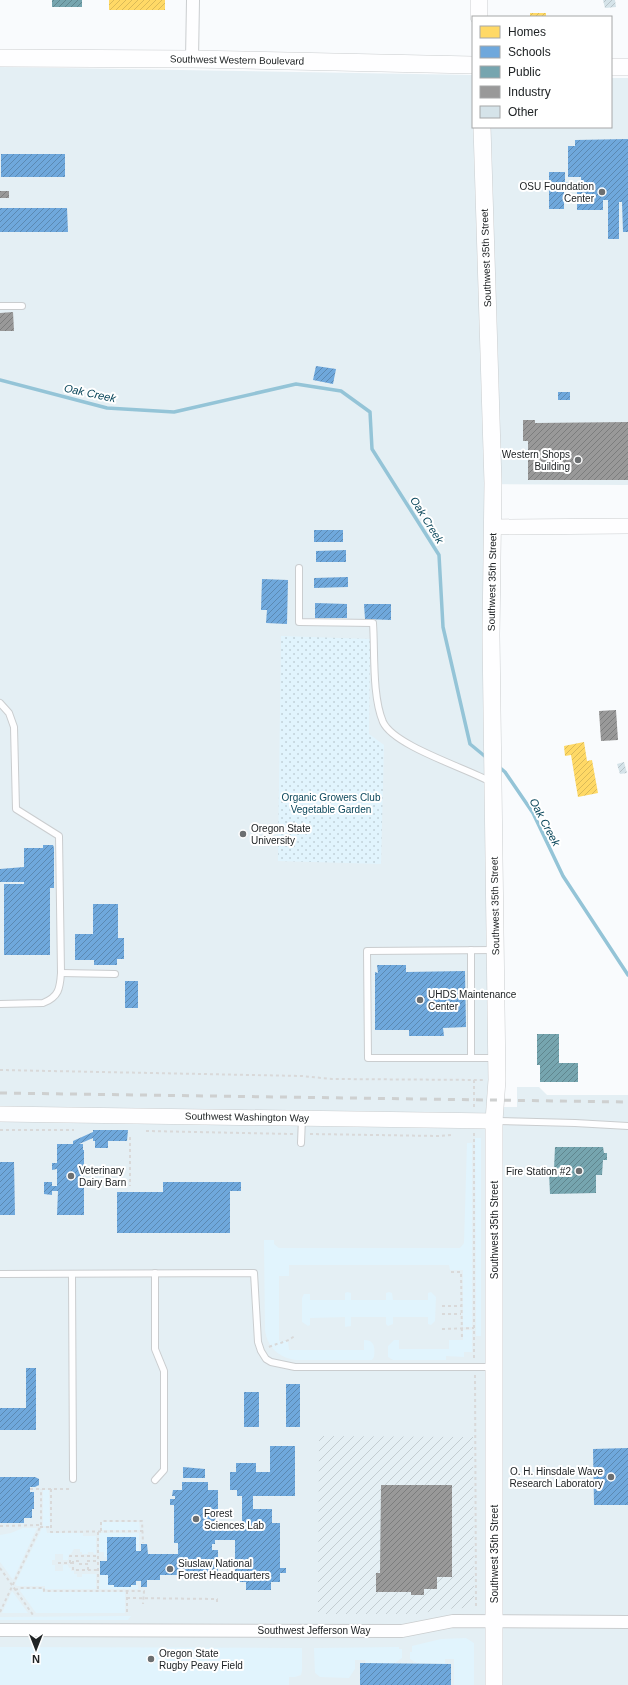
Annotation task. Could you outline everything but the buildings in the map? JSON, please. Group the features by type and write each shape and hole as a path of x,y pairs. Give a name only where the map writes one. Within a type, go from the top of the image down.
{"main road":[{"path":"479,0 480,16"},
{"name":"Southwest Western Boulevard","path":"0,58 192,59 472,65"},
{"path":"612,67 628,68"},
{"name":"Southwest 35th Street","path":"482,128 485,251 491,374 493,527 491,635 497,1058 494,1127 494,1685"}],"street":[{"path":"192,59 193,0"},
{"path":"493,527 628,526"},
{"name":"Southwest Washington Way","path":"0,1114 302,1118 494,1127"},
{"name":"Southwest Jefferson Way","path":"0,1630 402,1631 453,1621 628,1622"}],"lane":[{"path":"0,306 22,306"},
{"path":"298,568 299,622 373,622 374,664 378,704 383,722 387,729 402,741 418,750 475,773 494,778"},
{"path":"0,703 9,713 14,727 16,809 59,836 61,973 60,986 54,998 49,1001 43,1003 0,1004"},
{"path":"471,950 471,1058"},
{"path":"496,950 367,951 368,1058 497,1058"},
{"path":"61,973 115,974"},
{"path":"301,1143 302,1118"},
{"path":"494,1127 575,1123 628,1126"},
{"path":"155,1273 155,1349 164,1372 164,1470 155,1480"},
{"path":"0,1274 254,1273 258,1342 261,1352 266,1359 271,1362 295,1367 495,1367"},
{"path":"72,1274 73,1479"}],"path":[{"path":"0,1070 302,1076 332,1079 497,1080"},
{"path":"474,1134 494,1127"},
{"path":"0,1130 66,1131 79,1129"},
{"path":"141,1130 154,1132 439,1136 458,1134"},
{"path":"130,1137 130,1186"},
{"path":"451,1272 461,1272 462,1340"},
{"path":"442,1306 461,1306"},
{"path":"442,1314 461,1314"},
{"path":"442,1329 474,1328"},
{"path":"261,1352 277,1344 287,1342 296,1335"},
{"path":"30,1489 72,1489"},
{"path":"0,1612 40,1526 41,1489"},
{"path":"51,1489 51,1532 142,1531"},
{"path":"98,1591 99,1531 101,1522 142,1521 142,1543"},
{"path":"0,1526 51,1527"},
{"path":"98,1556 70,1556 73,1570 98,1570"},
{"path":"78,1556 78,1570"},
{"path":"87,1556 88,1570"},
{"path":"58,1563 72,1563 73,1561 78,1563 87,1563 98,1561"},
{"path":"0,1568 33,1615"},
{"path":"143,1604 144,1587"},
{"path":"15,1590 20,1588 44,1588 44,1591 144,1591"},
{"path":"127,1591 127,1615"},
{"path":"127,1598 217,1599 217,1604"}],"shaded area":[{"name":"Oregon State University","path":"0,67 472,75 472,128 612,128 612,78 628,78 628,485 484,484 490,1107 517,1107 517,1087 539,1087 547,1095 628,1095 628,1685 0,1685"},
{"path":"319,1436 473,1437 474,1599 465,1608 445,1609 417,1614 318,1614"}],"green space":[{"name":"Organic Growers Club Vegetable Garden","path":"281,636 370,639 369,734 384,745 381,864 278,861"},
{"path":"475,1138 481,1138 481,1336 476,1336"},
{"path":"467,1143 472,1143 472,1327 463,1327 463,1270 450,1270 449,1265 289,1265 289,1276 279,1276 279,1341 288,1341 289,1350 364,1350 364,1340 368,1340 374,1345 374,1357 372,1360 296,1360 284,1357 275,1351 268,1342 265,1330 264,1240 274,1240 274,1244 279,1248 460,1248 464,1243"},
{"path":"389,1292 392,1293 393,1300 428,1300 428,1293 431,1292 436,1297 435,1321 431,1325 428,1324 428,1317 393,1317 393,1324 388,1326 386,1324 386,1317 351,1317 351,1326 345,1327 345,1317 310,1318 310,1325 308,1326 302,1322 302,1298 304,1294 310,1294 310,1300 345,1300 345,1293 351,1293 351,1300 386,1300 386,1293"},
{"path":"463,1330 472,1330 472,1352 464,1352 464,1357 446,1356 446,1360 393,1360 388,1357 388,1346 394,1340 399,1340 399,1349 449,1349 449,1340 463,1340"},
{"path":"43,1490 49,1490 50,1526 43,1526"},
{"path":"102,1522 139,1522 140,1530 102,1530"},
{"path":"23,1528 37,1528 13,1580 0,1562 0,1535 11,1533"},
{"path":"42,1528 46,1528 47,1533 83,1533 83,1536 96,1536 96,1554 93,1552 88,1552 88,1554 82,1554 80,1549 74,1549 71,1554 69,1554 68,1560 63,1560 63,1554 55,1554 55,1560 52,1560 52,1565 55,1565 55,1571 63,1571 63,1565 68,1565 69,1568 71,1568 71,1571 74,1571 74,1574 77,1574 77,1577 82,1577 82,1574 96,1574 96,1589 45,1589 45,1586 17,1586 15,1584"},
{"path":"99,1533 139,1533 139,1551 104,1557 104,1552 99,1552"},
{"path":"100,1575 108,1575 108,1585 114,1585 114,1587 138,1585 138,1589 99,1589"},
{"path":"21,1589 42,1589 43,1592 125,1592 125,1613 36,1613 20,1591"},
{"path":"12,1591 28,1613 2,1613"},
{"path":"131,1616 128,1620 0,1620 0,1617"},
{"path":"466,1638 474,1643 474,1685 454,1685 454,1659 445,1659 445,1664 417,1663 410,1659 412,1646 441,1639"},
{"name":"Oregon State Rugby Peavy Field","path":"0,1647 302,1648 302,1671 301,1675 289,1677 289,1685 0,1685"},
{"path":"399,1647 399,1649 402,1649 402,1658 395,1663 366,1663 365,1660 355,1660 355,1669 349,1678 320,1677 315,1673 314,1648"}],"waterway":[{"name":"Oak Creek","path":"0,380 107,408 174,412 296,384 341,391 370,412 372,449 439,555 443,627 470,744 487,758"},
{"name":"Oak Creek","path":"498,766 505,772 533,813 563,876 628,975"}],"railway":[{"path":"0,1093 628,1102"}],"place":[{"name":"OSU Foundation Center","path":"602,192"},
{"name":"Western Shops Building","path":"578,460"},
{"name":"Oregon State University","path":"243,834"},
{"name":"UHDS Maintenance Center","path":"420,1000"},
{"name":"Fire Station #2","path":"579,1171"},
{"name":"Veterinary Dairy Barn","path":"71,1176"},
{"name":"O. H. Hinsdale Wave Research Laboratory","path":"611,1477"},
{"name":"Forest Sciences Lab","path":"196,1519"},
{"name":"Siuslaw National Forest Headquarters","path":"170,1569"},
{"name":"Oregon State Rugby Peavy Field","path":"151,1659"}]}
